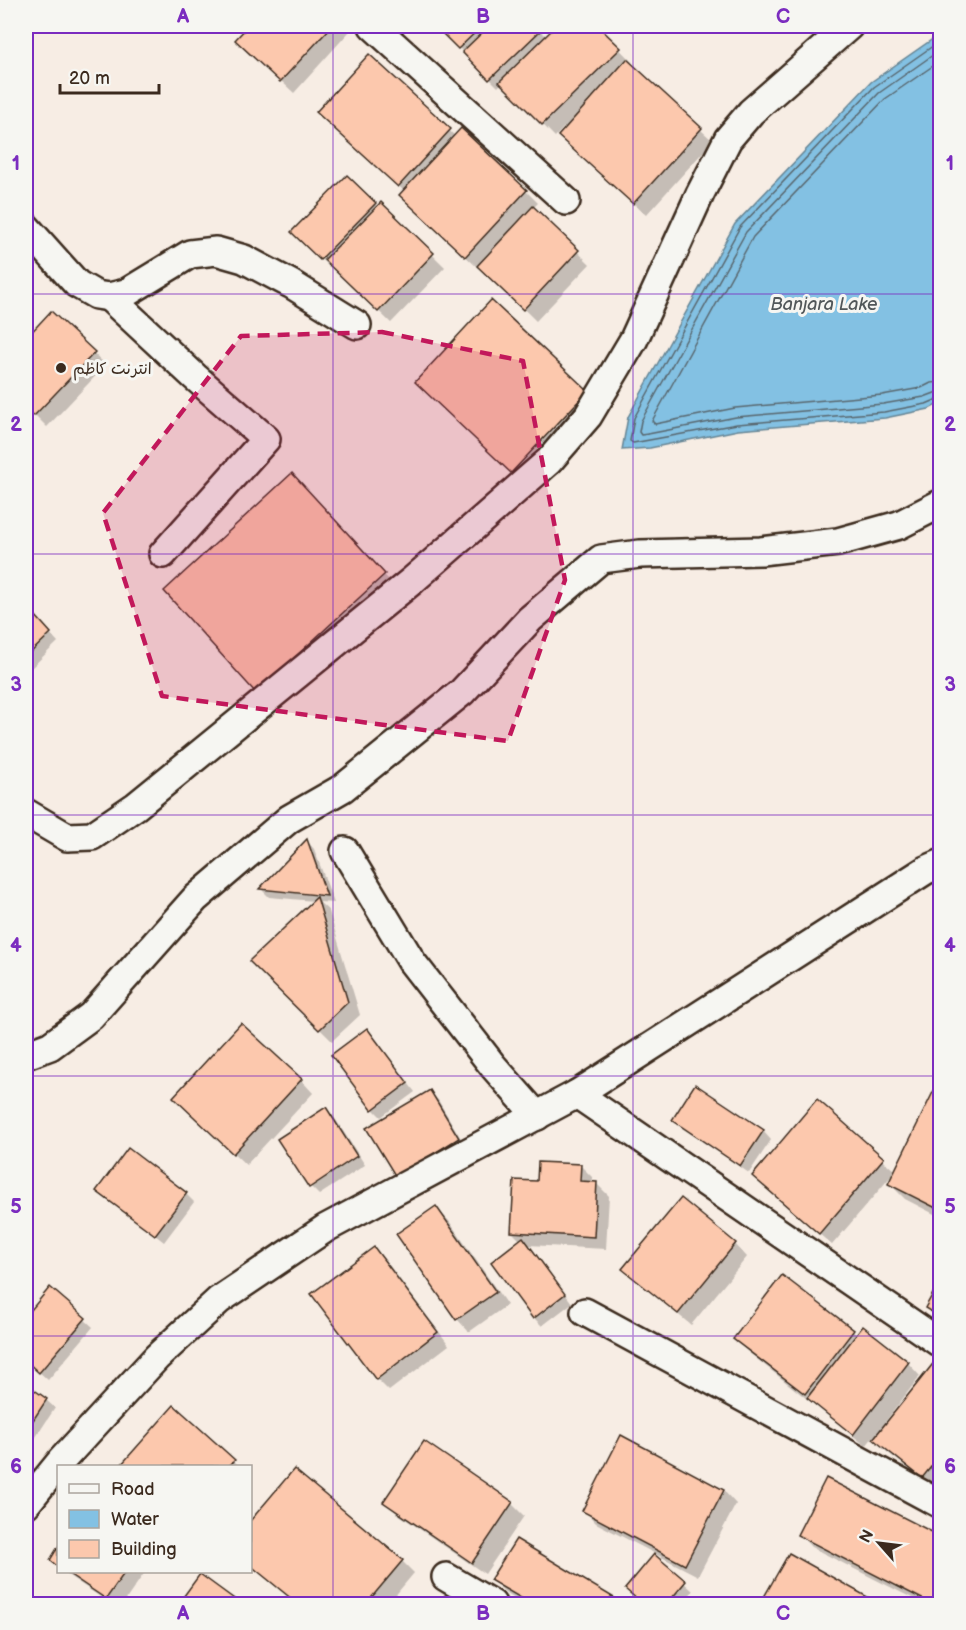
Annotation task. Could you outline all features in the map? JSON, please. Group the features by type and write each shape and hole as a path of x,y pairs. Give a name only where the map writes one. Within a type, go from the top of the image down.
{"street":[{"path":"373,26 566,201"},
{"path":"26,813 67,837 92,837 136,806 413,580 549,461 588,416 634,339 700,194 728,139 751,112 849,26"},
{"path":"26,227 77,284 96,295 109,297 126,293 190,254 216,251 244,259 291,284 357,325"},
{"path":"109,297 266,439 163,554"},
{"path":"26,1055 50,1046 91,1016 195,899 289,819 343,788 462,692 530,619 601,559 649,554 761,551 838,542 899,525 940,504"},
{"path":"345,851 412,962 493,1066 537,1116"},
{"path":"58,1465 157,1357 219,1300 326,1228 576,1094 926,870 940,864"},
{"path":"576,1094 940,1343"},
{"path":"585,1312 940,1504"},
{"path":"26,1504 57,1466"},
{"path":"446,1576 492,1605"}],"highlighted area":[{"path":"382,332 523,361 565,580 508,741 162,696 103,513 241,336"}],"water":[{"name":"Banjara Lake","path":"940,34 940,403 929,409 885,418 738,430 650,448 622,450 628,417 735,224 871,82"}],"building":[{"path":"248,26 332,26 280,82 235,40"},
{"path":"435,26 482,26 458,49"},
{"path":"489,26 538,26 542,29 489,80 462,52"},
{"path":"556,26 598,26 621,48 542,125 499,82"},
{"path":"369,54 451,129 398,187 316,112"},
{"path":"627,59 702,128 633,204 558,136"},
{"path":"461,128 527,190 465,257 399,195"},
{"path":"347,175 376,203 320,260 291,232"},
{"path":"381,202 434,253 378,312 324,260"},
{"path":"533,206 579,250 523,310 477,266"},
{"path":"491,300 588,391 511,473 415,382"},
{"path":"51,311 95,352 34,416 26,408 26,338"},
{"path":"292,473 385,574 256,693 164,591"},
{"path":"26,605 51,633 26,657"},
{"path":"307,839 327,896 259,889"},
{"path":"317,897 348,1002 319,1030 249,961"},
{"path":"241,1023 302,1079 233,1154 173,1097"},
{"path":"367,1028 408,1083 372,1110 331,1055"},
{"path":"940,1078 940,1210 888,1184"},
{"path":"695,1084 764,1130 740,1166 672,1120"},
{"path":"430,1090 459,1138 396,1177 366,1128"},
{"path":"817,1099 884,1158 819,1234 752,1176"},
{"path":"326,1107 357,1156 309,1188 277,1139"},
{"path":"128,1148 187,1193 155,1235 96,1191"},
{"path":"538,1162 581,1164 580,1181 597,1182 594,1237 511,1232 514,1180 537,1181"},
{"path":"681,1198 736,1243 678,1314 622,1269"},
{"path":"436,1206 496,1292 456,1320 396,1234"},
{"path":"523,1237 565,1294 533,1319 491,1262"},
{"path":"374,1247 438,1332 376,1380 311,1294"},
{"path":"782,1275 854,1330 805,1394 733,1339"},
{"path":"940,1281 940,1317 925,1308"},
{"path":"50,1287 86,1318 39,1373 26,1361 26,1316"},
{"path":"863,1326 909,1362 853,1435 807,1398"},
{"path":"940,1355 940,1458 922,1478 873,1439"},
{"path":"26,1384 47,1399 26,1431"},
{"path":"174,1405 235,1460 230,1465 121,1465"},
{"path":"621,1435 724,1490 685,1565 582,1511"},
{"path":"424,1441 513,1502 472,1563 383,1502"},
{"path":"294,1469 403,1560 366,1604 298,1604 252,1567 252,1519"},
{"path":"826,1478 940,1536 940,1588 932,1604 797,1535"},
{"path":"516,1539 621,1602 620,1604 531,1604 490,1580"},
{"path":"57,1549 57,1566 50,1560"},
{"path":"789,1553 880,1604 760,1604"},
{"path":"654,1554 686,1581 667,1604 643,1604 625,1589"},
{"path":"67,1573 124,1573 106,1599"},
{"path":"200,1574 241,1604 178,1604"}],"place":[{"name":"انترنت كاظم","path":"61,368"}]}
